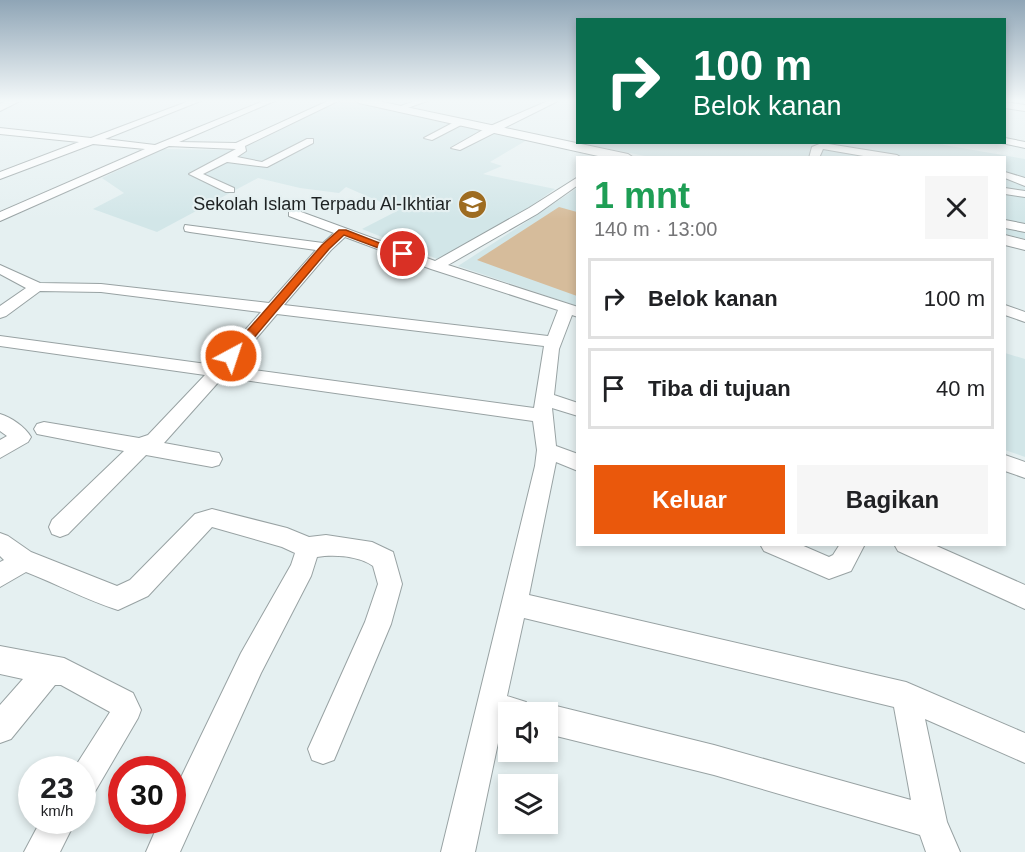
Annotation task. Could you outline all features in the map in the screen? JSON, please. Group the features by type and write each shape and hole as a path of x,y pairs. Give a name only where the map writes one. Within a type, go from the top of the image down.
{"main road":[{"path":"554,140 573,143"},
{"path":"576,144 615,156"},
{"path":"1006,240 1025,245"}],"street":[{"path":"77,140 159,146 238,146 251,140"},
{"path":"0,176 91,140"},
{"path":"0,216 174,140"},
{"path":"456,148 471,140"},
{"path":"228,159 262,165 310,141"},
{"path":"1006,141 1023,142"},
{"path":"230,190 194,174 241,151 238,146"},
{"path":"814,156 816,149 822,146 879,156"},
{"path":"1006,175 1018,178 1025,183"},
{"path":"436,266 533,211 576,181"},
{"path":"1006,191 1025,195"},
{"path":"293,213 436,266 572,310 552,342 544,408 547,450 514,604 503,702"},
{"path":"1006,224 1025,228"},
{"path":"190,228 326,247"},
{"path":"60,527 143,446 155,440 218,372 326,247 343,232"},
{"path":"0,269 38,287 101,288 552,342"},
{"path":"0,313 38,287"},
{"path":"1006,310 1025,317"},
{"path":"0,341 373,391 576,410"},
{"path":"0,422 21,437 0,450"},
{"path":"44,429 212,459"},
{"path":"547,450 576,462"},
{"path":"1006,463 1025,470"},
{"path":"0,543 23,560 76,580 92,590 118,598 139,588 203,521 212,518 287,538 308,548 327,545 372,552 384,560 390,584 378,624 323,749"},
{"path":"777,546 829,568 842,563 852,546"},
{"path":"910,546 1025,597"},
{"path":"163,852 251,663 302,568 308,548"},
{"path":"0,576 23,560"},
{"path":"514,604 906,696 1025,748"},
{"path":"0,660 64,672 123,703 126,710 96,760"},
{"path":"0,728 50,669"},
{"path":"906,696 931,822 943,852"},
{"path":"558,721 714,760 931,822"},
{"path":"458,852 498,723"},
{"path":"41,852 52,834"}],"shaded area":[{"path":"252,140 526,140 490,162 502,166 483,174 555,189 518,215 437,259 362,229 399,210 346,187 339,193 300,188 258,178 157,232 93,209 124,193 102,178 163,149 229,150"},
{"path":"585,144 939,144 1025,159 1025,239 1006,234 1006,156 645,156"},
{"path":"576,189 576,306 458,266"},
{"path":"559,207 576,212 576,296 477,260"},
{"path":"1006,353 1025,359 1025,457 1006,450"}],"place":[{"name":"Sekolah Islam Terpadu Al-Ikhtiar","path":"472,204"}],"route":[{"path":"231,356 326,247 343,232 403,254"}]}
